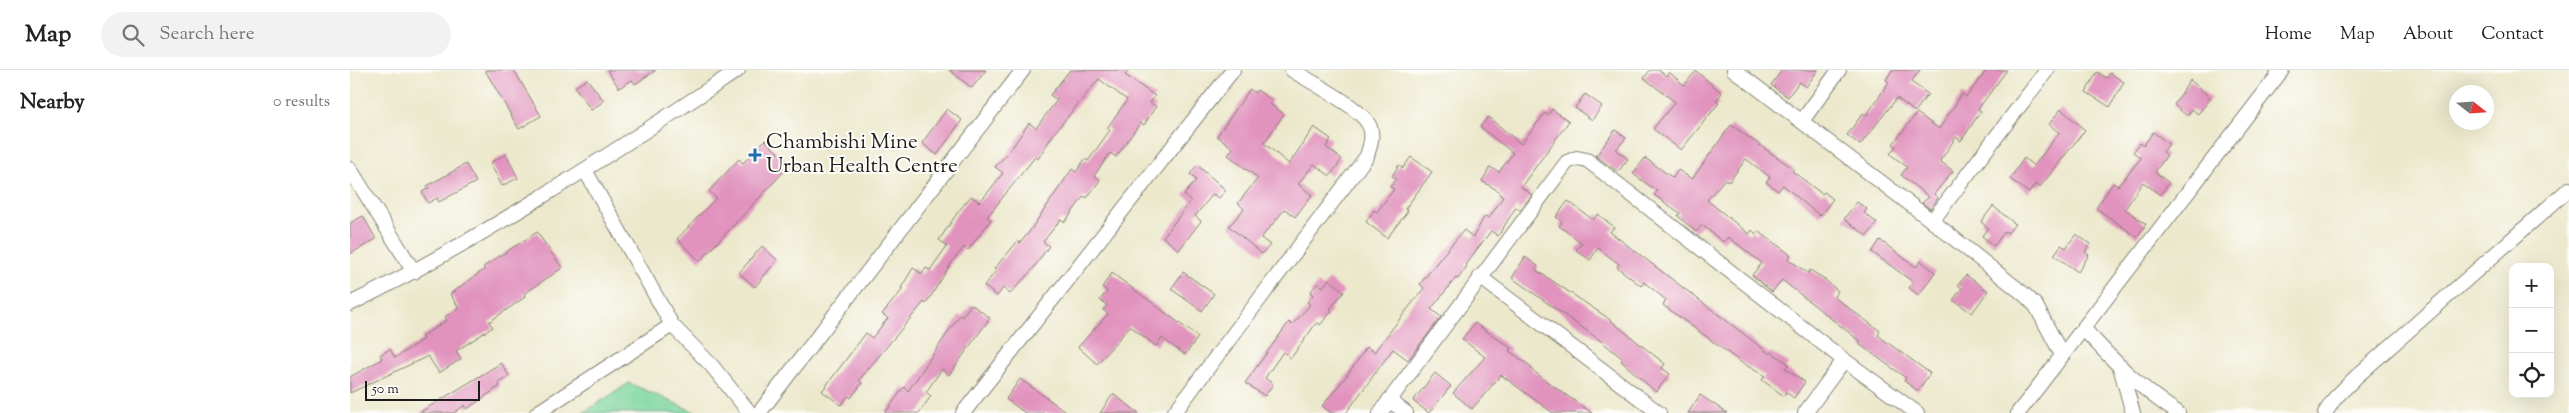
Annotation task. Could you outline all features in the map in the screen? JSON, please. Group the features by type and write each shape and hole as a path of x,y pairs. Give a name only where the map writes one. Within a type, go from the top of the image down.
{"street":[{"path":"350,304 414,272 585,170 738,70"},
{"path":"759,413 1023,70"},
{"path":"964,413 1234,70"},
{"path":"1174,413 1367,156 1372,142 1369,126 1360,113 1292,70"},
{"path":"1734,70 1932,221 2025,295 2036,306 2062,355"},
{"path":"1802,121 1839,70"},
{"path":"1932,221 2047,70"},
{"path":"2018,413 2282,70"},
{"path":"1380,413 1567,162 1577,158 1587,160 1844,360 1916,413"},
{"path":"350,169 414,272"},
{"path":"585,170 672,325 712,366 750,413"},
{"path":"2325,413 2335,398 2357,376 2569,189"},
{"path":"1480,278 1659,413"},
{"path":"537,413 672,325"},
{"path":"2084,329 2121,370 2148,393 2178,413"},
{"path":"1805,413 1844,360"},
{"path":"2121,370 2133,413"},
{"path":"1389,400 1406,413"}],"green space":[{"path":"629,383 697,413 583,413"}],"building":[{"path":"485,70 514,70 541,116 519,129"},
{"path":"607,70 656,70 635,84 632,80 619,88"},
{"path":"949,70 986,70 972,88"},
{"path":"1070,70 1129,70 1125,75 1155,96 1150,103 1156,106 1144,125 1140,123 1116,157 1110,153 1094,176 1100,180 1087,198 1084,196 1065,222 1061,219 1043,242 1049,246 1032,270 1010,294 1003,288 997,296 984,286 996,271 994,269 1018,241 1020,243 1029,232 1072,169 1076,172 1085,159 1088,161 1110,130 1107,128 1127,100 1099,79 1054,133 1038,159 1035,157 987,217 991,220 968,250 964,247 952,262 926,304 924,302 859,380 862,383 851,398 848,396 841,405 822,391 866,333 872,338 888,318 882,314 903,289 901,288 913,268 922,274 926,268 930,270 947,246 939,240 958,212 971,196 979,202 985,196 1003,173 995,167 1009,152 1029,123 1036,128 1057,100 1050,95"},
{"path":"1650,70 1659,70 1666,76 1669,72 1684,85 1696,71 1722,93 1716,101 1719,103 1681,150 1653,129 1675,102 1644,78"},
{"path":"1782,70 1818,70 1806,87 1799,82 1788,97 1771,85"},
{"path":"1892,70 1920,70 1911,82 1928,94 1915,112 1897,98 1860,145 1847,135 1863,113 1866,116 1889,82 1886,80"},
{"path":"1987,70 2007,70 1978,109 1981,111 1961,141 1956,137 1940,161 1953,171 1934,194 1938,198 1930,209 1922,203 1929,197 1901,175 1907,167 1890,154 1896,146 1893,144 1917,113 1939,129 1962,94 1966,97"},
{"path":"2097,72 2107,78 2110,73 2124,82 2110,107 2086,92"},
{"path":"587,79 604,101 591,110 575,87"},
{"path":"2190,80 2211,98 2198,114 2192,109 2187,116 2174,105"},
{"path":"1250,89 1255,93 1257,90 1272,100 1270,104 1284,114 1264,143 1289,164 1314,127 1331,139 1326,147 1342,159 1330,176 1314,164 1298,184 1312,195 1295,217 1285,209 1261,238 1270,245 1262,254 1229,226 1244,209 1238,203 1258,178 1228,155 1233,148 1217,136"},
{"path":"1585,94 1602,106 1592,120 1575,108"},
{"path":"947,109 962,120 937,155 922,143"},
{"path":"1552,109 1569,121 1521,187 1532,195 1520,210 1516,207 1498,236 1491,231 1465,265 1467,266 1458,279 1456,278 1431,309 1441,317 1408,360 1393,349 1346,413 1331,413 1322,406 1367,347 1374,352 1424,288 1420,284 1442,256 1464,230 1473,237 1485,216 1489,218 1503,197 1499,194 1500,192 1482,181 1490,167 1499,172 1513,153 1480,127 1488,117 1521,144 1545,113 1548,115"},
{"path":"2061,109 2085,130 2040,187 2035,184 2029,193 2010,179 2024,158 2034,166 2059,133 2049,124"},
{"path":"1731,125 1794,169 1792,171 1822,194 1824,192 1833,199 1820,216 1783,185 1778,191 1766,182 1770,177 1746,159 1729,182 1725,179 1707,200 1749,234 1752,230 1756,234 1758,231 1791,255 1788,259 1808,273 1810,270 1823,278 1838,291 1834,297 1880,331 1878,335 1884,340 1930,373 1918,391 1904,381 1906,378 1859,344 1861,342 1782,280 1772,292 1752,275 1762,263 1728,237 1723,242 1702,225 1696,232 1678,216 1680,213 1654,195 1657,191 1633,174 1645,158 1673,178 1678,170 1692,179"},
{"path":"1615,130 1626,138 1616,150 1628,159 1618,172 1596,156"},
{"path":"2153,132 2169,144 2163,152 2167,155 2155,172 2169,183 2160,195 2143,182 2125,209 2146,224 2137,237 2096,208 2113,183 2118,186 2141,158 2133,152 2140,143 2144,145"},
{"path":"765,140 790,165 700,261 677,239 716,198 709,191 739,159 743,163"},
{"path":"506,154 518,178 502,186 490,163"},
{"path":"1411,157 1432,172 1405,209 1408,211 1387,238 1366,222 1374,210 1377,212 1394,189 1390,187 1396,179 1392,176 1399,165 1403,168"},
{"path":"466,164 476,182 439,202 437,198 428,203 422,192 429,188 427,186"},
{"path":"1197,165 1226,190 1219,198 1213,194 1195,216 1201,221 1179,250 1163,237 1191,201 1184,195 1196,180 1190,174"},
{"path":"1568,201 1593,220 1598,214 1614,227 1610,232 1770,354 1771,352 1789,364 1785,368 1805,382 1794,398 1786,392 1784,396 1762,380 1765,376 1742,363 1663,305 1666,300 1644,282 1641,286 1617,267 1619,264 1598,248 1590,260 1576,250 1582,243 1559,226 1562,222 1556,217"},
{"path":"1857,202 1867,209 1864,213 1877,223 1867,236 1844,219"},
{"path":"1993,206 2015,224 2008,233 2005,231 1994,246 1982,236 1988,228 1981,222"},
{"path":"363,216 376,239 350,254 350,223"},
{"path":"537,232 562,268 524,294 525,297 489,322 493,327 456,351 461,359 439,373 428,356 350,393 350,377 382,359 380,355 390,349 395,358 423,339 421,337 447,320 445,317 459,308 450,294 485,269 483,267"},
{"path":"2076,234 2090,244 2085,252 2089,255 2078,272 2054,255 2061,245 2066,248"},
{"path":"1880,240 1916,267 1921,261 1935,272 1919,295 1909,288 1913,282 1872,252"},
{"path":"762,246 777,260 755,287 739,273"},
{"path":"1525,257 1538,266 1536,270 1605,316 1665,364 1662,368 1670,374 1656,392 1621,361 1623,359 1601,341 1512,278"},
{"path":"1183,272 1214,294 1202,311 1171,289"},
{"path":"1112,273 1198,337 1185,355 1162,338 1156,346 1130,326 1097,364 1078,347 1108,314 1103,310 1107,305 1100,300 1107,291 1102,287"},
{"path":"1966,275 1988,291 1972,313 1953,300 1962,288 1958,285"},
{"path":"1329,279 1344,292 1330,309 1332,311 1320,325 1317,322 1291,358 1283,352 1265,378 1273,384 1265,396 1245,383 1289,322 1292,325 1310,305 1307,302 1313,295 1310,292 1318,283 1323,287"},
{"path":"971,304 990,318 949,375 942,369 926,392 931,396 919,413 885,413 904,387 908,391 960,315 962,317"},
{"path":"1475,323 1511,348 1509,351 1532,367 1531,369 1553,386 1592,413 1553,413 1501,375 1472,409 1453,393 1485,357 1462,339"},
{"path":"501,363 509,376 498,383 500,386 467,409 465,405 454,413 419,413"},
{"path":"1435,373 1451,386 1429,413 1413,401"},
{"path":"1020,379 1068,413 1025,413 1006,399"},
{"path":"1113,394 1139,413 1100,413"},
{"path":"1700,395 1727,413 1688,413"}],"place":[{"name":"Chambishi Mine Urban Health Centre","path":"755,155"}]}
